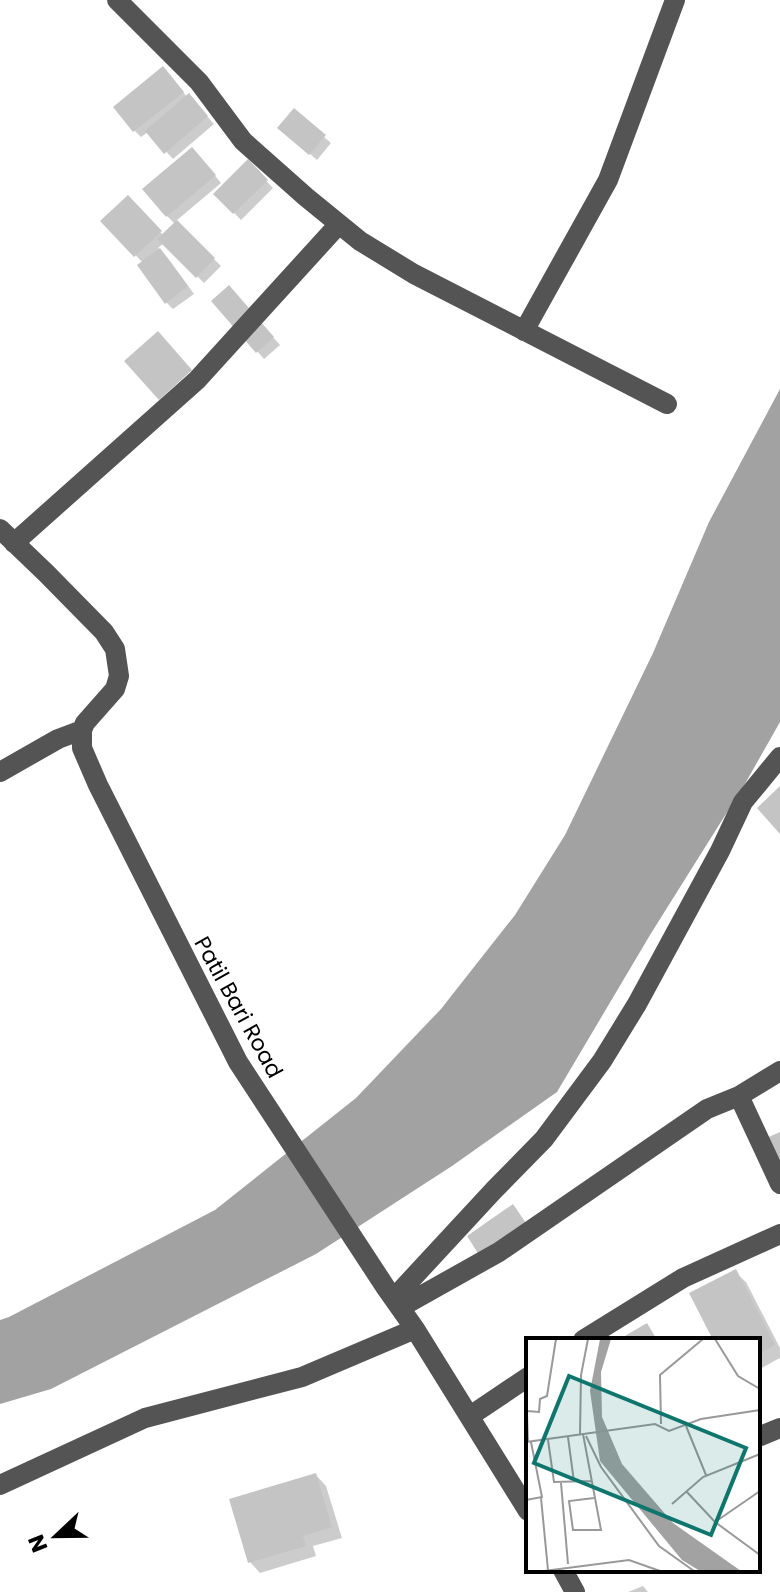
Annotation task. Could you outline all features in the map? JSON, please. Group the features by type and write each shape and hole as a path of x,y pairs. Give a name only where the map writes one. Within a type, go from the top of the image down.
{"street":[{"path":"117,0 199,82 243,141 360,241 414,274 667,404"},
{"path":"524,331 608,180 670,2"},
{"path":"0,772 58,739 82,730 115,689 119,676 115,649 104,632 7,536 197,380 339,224"},
{"name":"Patil Bari Road","path":"82,730 82,748 98,785 238,1062 415,1329 526,1508"},
{"path":"393,1297 544,1139 602,1061 637,1004 720,851 743,802 780,757"},
{"path":"393,1297 499,1252 707,1109 739,1096 780,1071"},
{"path":"739,1096 780,1184"},
{"path":"586,1338 683,1278 780,1234"},
{"path":"0,1485 145,1418 302,1377 415,1329"},
{"path":"470,1416 526,1378"},
{"path":"760,1436 780,1428"},
{"path":"564,1572 575,1592"}],"shaded area":[{"path":"780,389 780,722 557,1092 452,1166 316,1254 51,1389 0,1404 0,1320 215,1210 356,1098 441,1009 515,915 565,835 653,653 709,522"}],"building":[{"path":"163,66 184,92 133,132 113,107"},
{"path":"189,93 208,116 164,154 145,131"},
{"path":"294,108 326,135 309,155 277,128"},
{"path":"192,147 216,175 166,217 142,189"},
{"path":"248,159 268,180 233,214 213,194"},
{"path":"128,195 162,231 134,257 100,221"},
{"path":"177,220 215,258 196,278 157,239"},
{"path":"160,248 188,286 165,304 137,265"},
{"path":"229,285 274,337 256,353 211,301"},
{"path":"158,331 192,370 159,400 124,361"},
{"path":"780,786 780,834 757,808"},
{"path":"780,1132 780,1181 760,1141"},
{"path":"513,1204 528,1226 481,1258 467,1236"},
{"path":"736,1269 775,1345 760,1353 760,1338 712,1338 689,1293"},
{"path":"647,1323 656,1338 621,1338"},
{"path":"316,1473 332,1527 303,1536 306,1546 248,1563 229,1499"}]}
